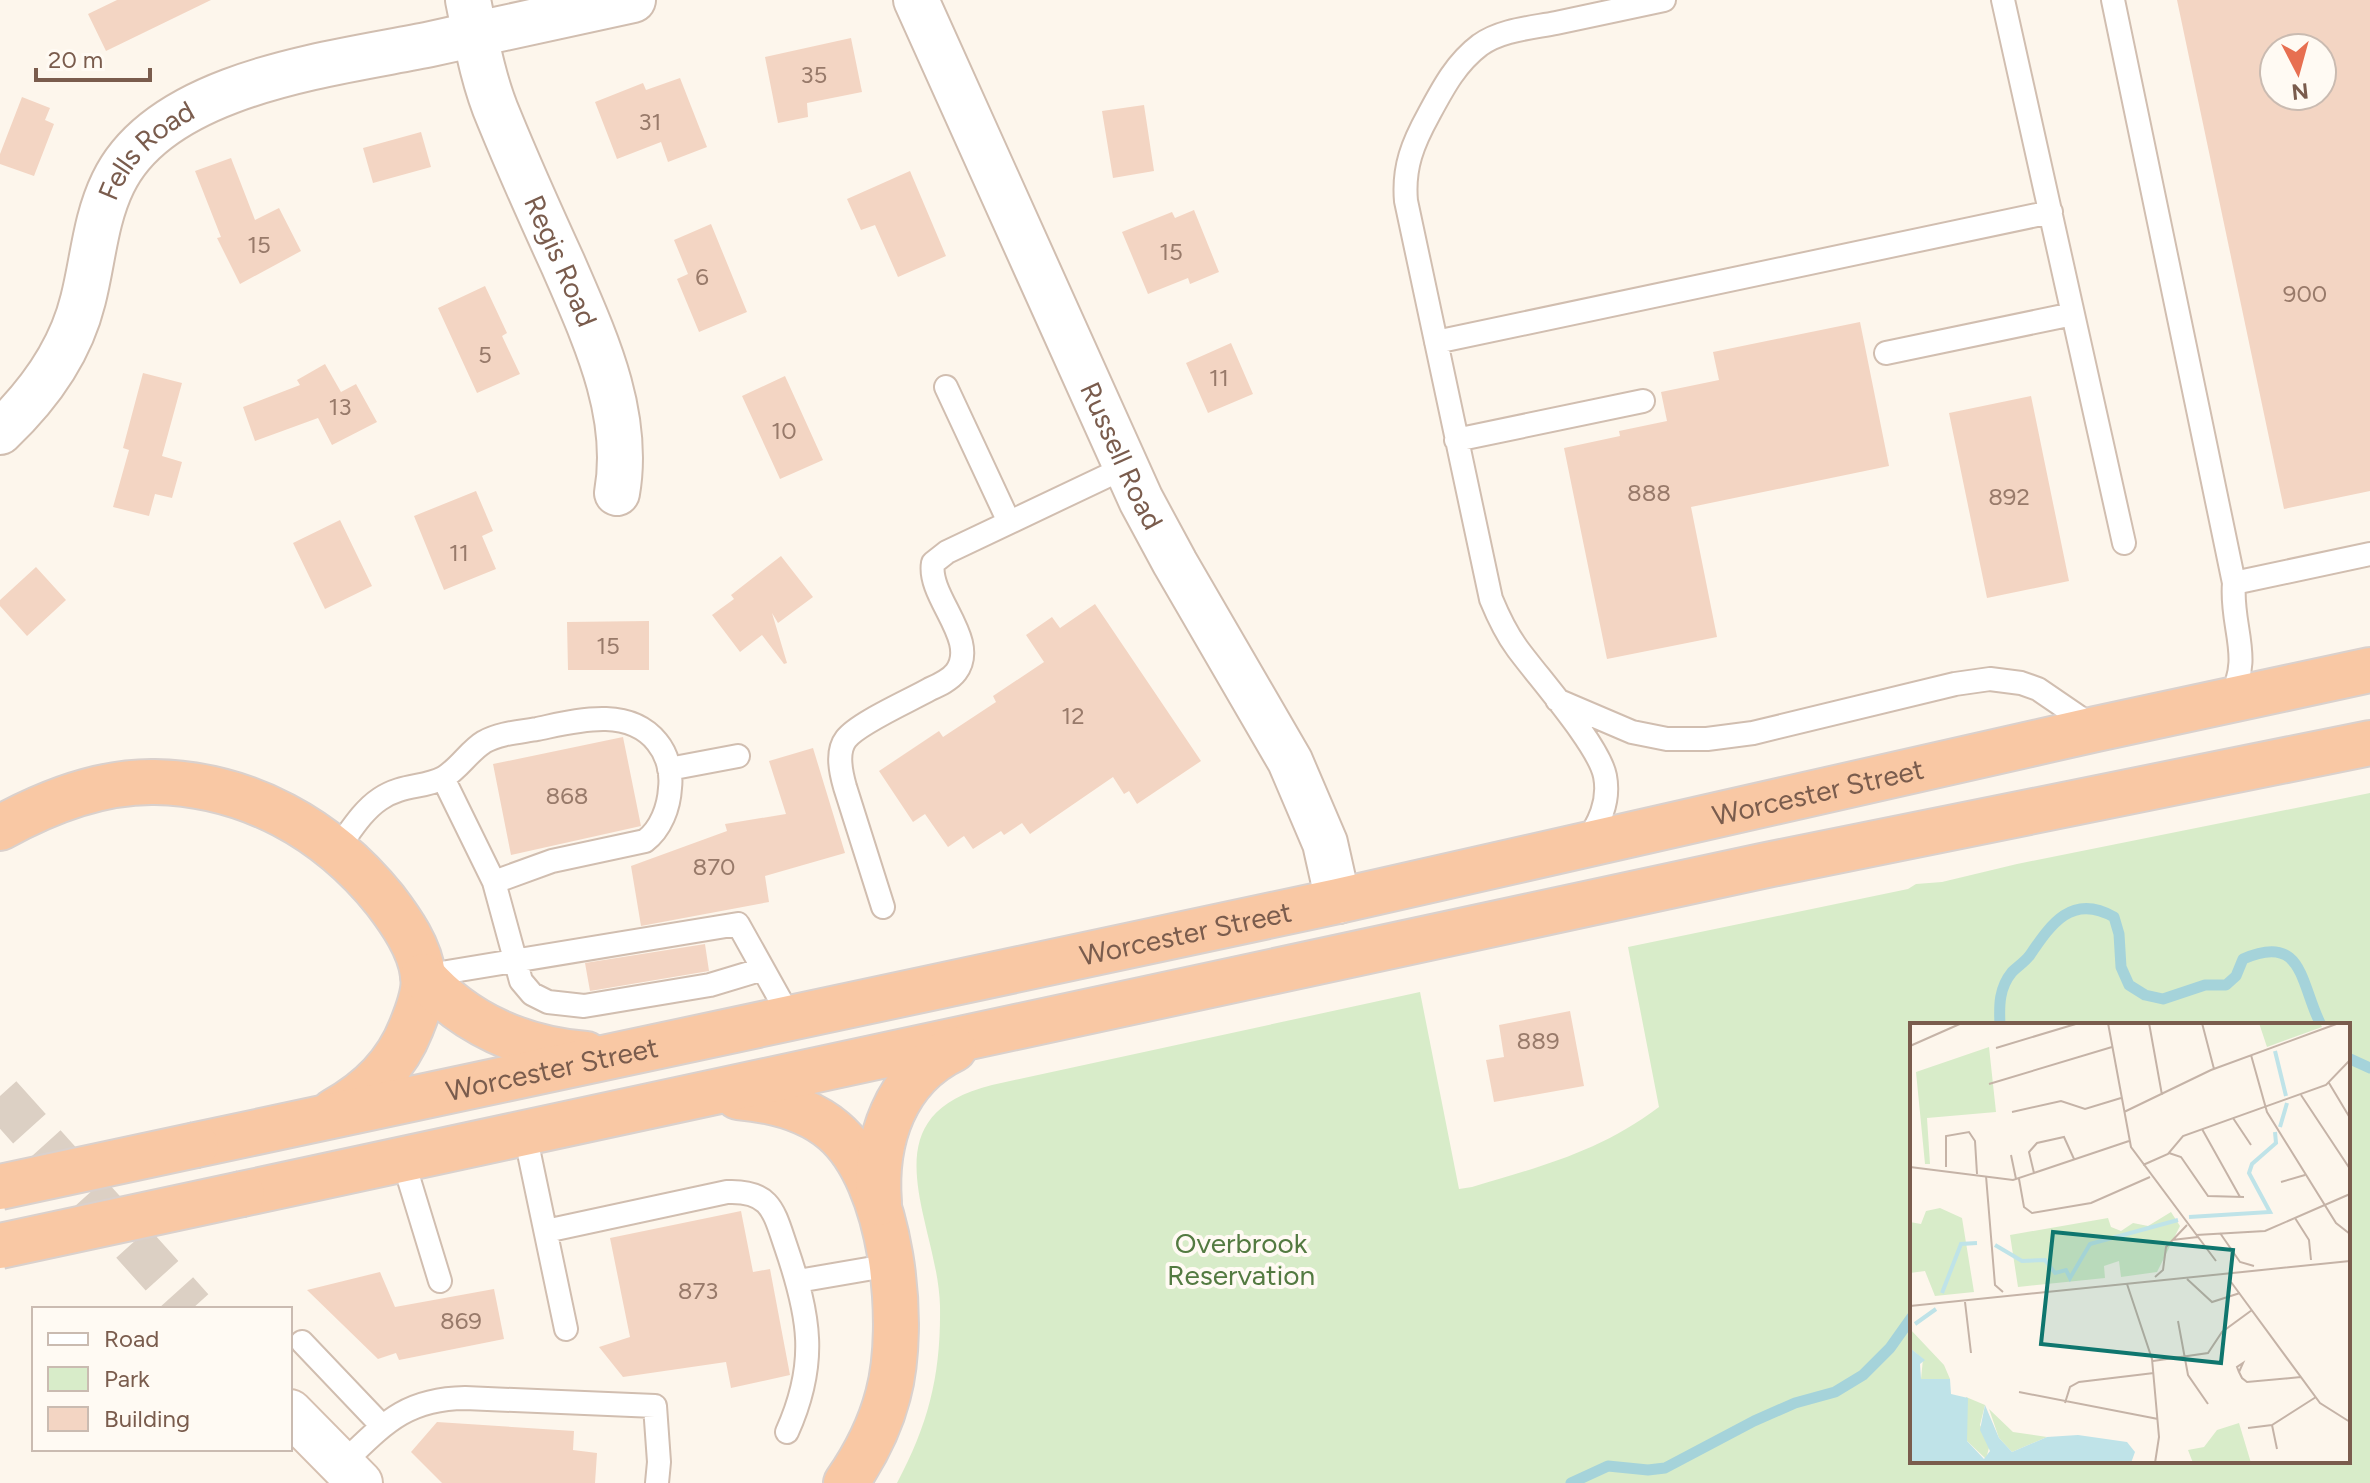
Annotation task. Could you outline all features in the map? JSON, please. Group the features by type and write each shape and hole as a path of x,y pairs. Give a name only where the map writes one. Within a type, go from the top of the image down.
{"highway":[{"name":"Worcester Street","path":"0,1187 1338,901 2229,699 2370,670"},
{"name":"Worcester Street","path":"0,1246 1762,866 2370,743"},
{"path":"0,828 75,795 108,787 157,782 208,788 257,802 303,824 337,849 375,888 402,925 423,976 416,1014 390,1066 347,1104 306,1122"},
{"path":"423,976 478,1023 516,1040 579,1053 621,1055"},
{"path":"846,1483 875,1432 892,1380 897,1351 891,1265 879,1209 878,1177 888,1123 905,1088 934,1059 984,1036"},
{"path":"691,1098 760,1100 790,1106 816,1118 836,1133 854,1155 879,1209"}],"street":[{"name":"Fells Road","path":"0,432 41,387 63,352 83,303 97,227 108,194 123,165 149,138 181,114 240,87 471,17 633,0"},
{"name":"Russell Road","path":"916,0 1126,467 1175,563 1290,761 1322,834 1338,901"},
{"name":"Regis Road","path":"471,17 498,116 577,296 605,371 619,432 617,493"},
{"path":"292,1414 351,1474"}],"lane":[{"path":"1584,846 1601,818 1605,803 1605,774 1593,749 1514,645 1491,599 1406,201 1405,177 1416,138 1453,73 1471,52 1494,37 1664,0"},
{"path":"2003,0 2124,543"},
{"path":"2113,0 2234,583 2233,601 2242,664 2238,682 2229,699"},
{"path":"1436,342 2051,212"},
{"path":"1886,353 2073,314"},
{"path":"946,387 1009,522"},
{"path":"1456,440 1643,401"},
{"path":"883,907 845,787 842,748 846,739 860,728 954,675 962,658 962,648 934,579 933,563 947,552 1126,467"},
{"path":"2234,583 2370,554"},
{"path":"1556,699 1632,732 1667,739 1697,739 1753,733 1955,684 1990,679 2021,683 2038,689 2096,729"},
{"path":"337,849 365,812 381,798 394,790 443,778 475,748 496,737 592,719 626,721 641,728 660,745 669,769 670,794 654,833 645,841 552,861 494,882"},
{"path":"669,769 738,756"},
{"path":"443,778 494,882 521,981 532,994 548,1002 584,1006 710,985 763,969"},
{"path":"423,976 738,924 791,1019"},
{"path":"525,1134 566,1329"},
{"path":"403,1160 440,1281"},
{"path":"546,1231 727,1192 745,1192 763,1199 770,1206 798,1281 807,1319 803,1384 787,1432"},
{"path":"798,1281 891,1265"},
{"path":"302,1342 382,1426"},
{"path":"351,1474 382,1426 407,1409 452,1398 655,1406 659,1462 657,1483"}],"green space":[{"name":"Overbrook Reservation","path":"2370,793 2370,1483 897,1483 917,1440 931,1398 940,1331 936,1273 917,1176 918,1147 929,1121 953,1100 992,1085 1420,992 1459,1189 1472,1187 1592,1147 1659,1107 1628,947 1908,889 1916,884 1942,882"}],"building":[{"path":"117,0 211,0 106,51 88,14"},
{"path":"2177,0 2370,0 2370,491 2284,509"},
{"path":"851,38 862,92 807,103 808,117 778,123 765,57"},
{"path":"680,78 707,147 668,162 661,142 617,159 595,102 643,83 646,90"},
{"path":"22,97 50,108 45,120 54,124 34,176 0,164 0,154"},
{"path":"1144,105 1154,171 1113,178 1102,111"},
{"path":"421,132 431,167 373,183 363,148"},
{"path":"231,158 255,220 279,208 301,251 240,284 217,238 221,237 195,171"},
{"path":"910,171 946,256 898,277 875,225 861,230 847,199"},
{"path":"1194,210 1219,272 1190,284 1188,278 1148,294 1122,232 1172,212 1175,218"},
{"path":"711,224 747,312 699,332 677,279 688,274 674,240"},
{"path":"485,286 507,333 502,336 520,374 477,393 438,308"},
{"path":"1860,322 1889,466 1691,507 1717,637 1607,659 1564,448 1620,436 1619,431 1667,421 1661,392 1719,380 1713,352"},
{"path":"1231,343 1253,394 1208,413 1186,363"},
{"path":"325,364 341,392 356,384 377,422 332,445 318,418 255,441 243,407 300,385 297,380"},
{"path":"143,373 182,383 162,456 182,462 172,498 155,494 149,516 113,507 129,450 123,448"},
{"path":"785,376 823,460 780,479 742,396"},
{"path":"2031,396 2069,581 1987,598 1949,413"},
{"path":"476,491 493,531 482,536 496,569 444,590 414,516"},
{"path":"340,520 372,586 325,609 293,543"},
{"path":"781,556 813,597 778,623 772,613 787,663 784,664 762,635 740,652 712,615 734,599 731,595"},
{"path":"36,567 66,600 27,636 0,606 0,600"},
{"path":"1095,604 1201,761 1137,804 1129,791 1124,794 1113,777 1030,834 1022,823 1004,835 1001,831 973,849 964,836 948,847 925,814 913,822 879,771 939,731 943,737 996,702 993,696 1044,662 1026,635 1052,617 1060,628"},
{"path":"649,621 649,670 568,670 567,622"},
{"path":"623,737 641,826 511,855 493,764"},
{"path":"813,748 845,853 765,876 769,902 641,926 631,866 727,831 725,824 786,814 769,761"},
{"path":"705,944 709,971 590,991 585,963"},
{"path":"1570,1011 1584,1086 1494,1102 1486,1060 1504,1057 1499,1025"},
{"path":"741,1211 753,1272 770,1269 790,1375 731,1388 726,1362 623,1377 599,1347 630,1337 610,1238"},
{"path":"380,1272 395,1307 494,1289 504,1339 399,1360 396,1353 378,1359 307,1290"},
{"path":"437,1422 574,1431 573,1450 597,1453 595,1483 442,1483 411,1452"}],"waterway":[{"path":"2000,1023 2004,984 2012,972 2064,915 2086,908 2114,917 2119,934 2121,967 2129,985 2145,995 2163,999 2205,985 2226,985 2236,976 2243,959 2263,952 2278,952 2289,957 2297,966 2320,1023"},
{"path":"2350,1059 2370,1068"},
{"path":"1571,1483 1608,1466 1648,1470 1665,1468 1754,1421 1795,1403 1835,1392 1863,1375 1890,1348 1910,1320"}],"tunnel":[{"path":"0,1096 190,1307"}]}
